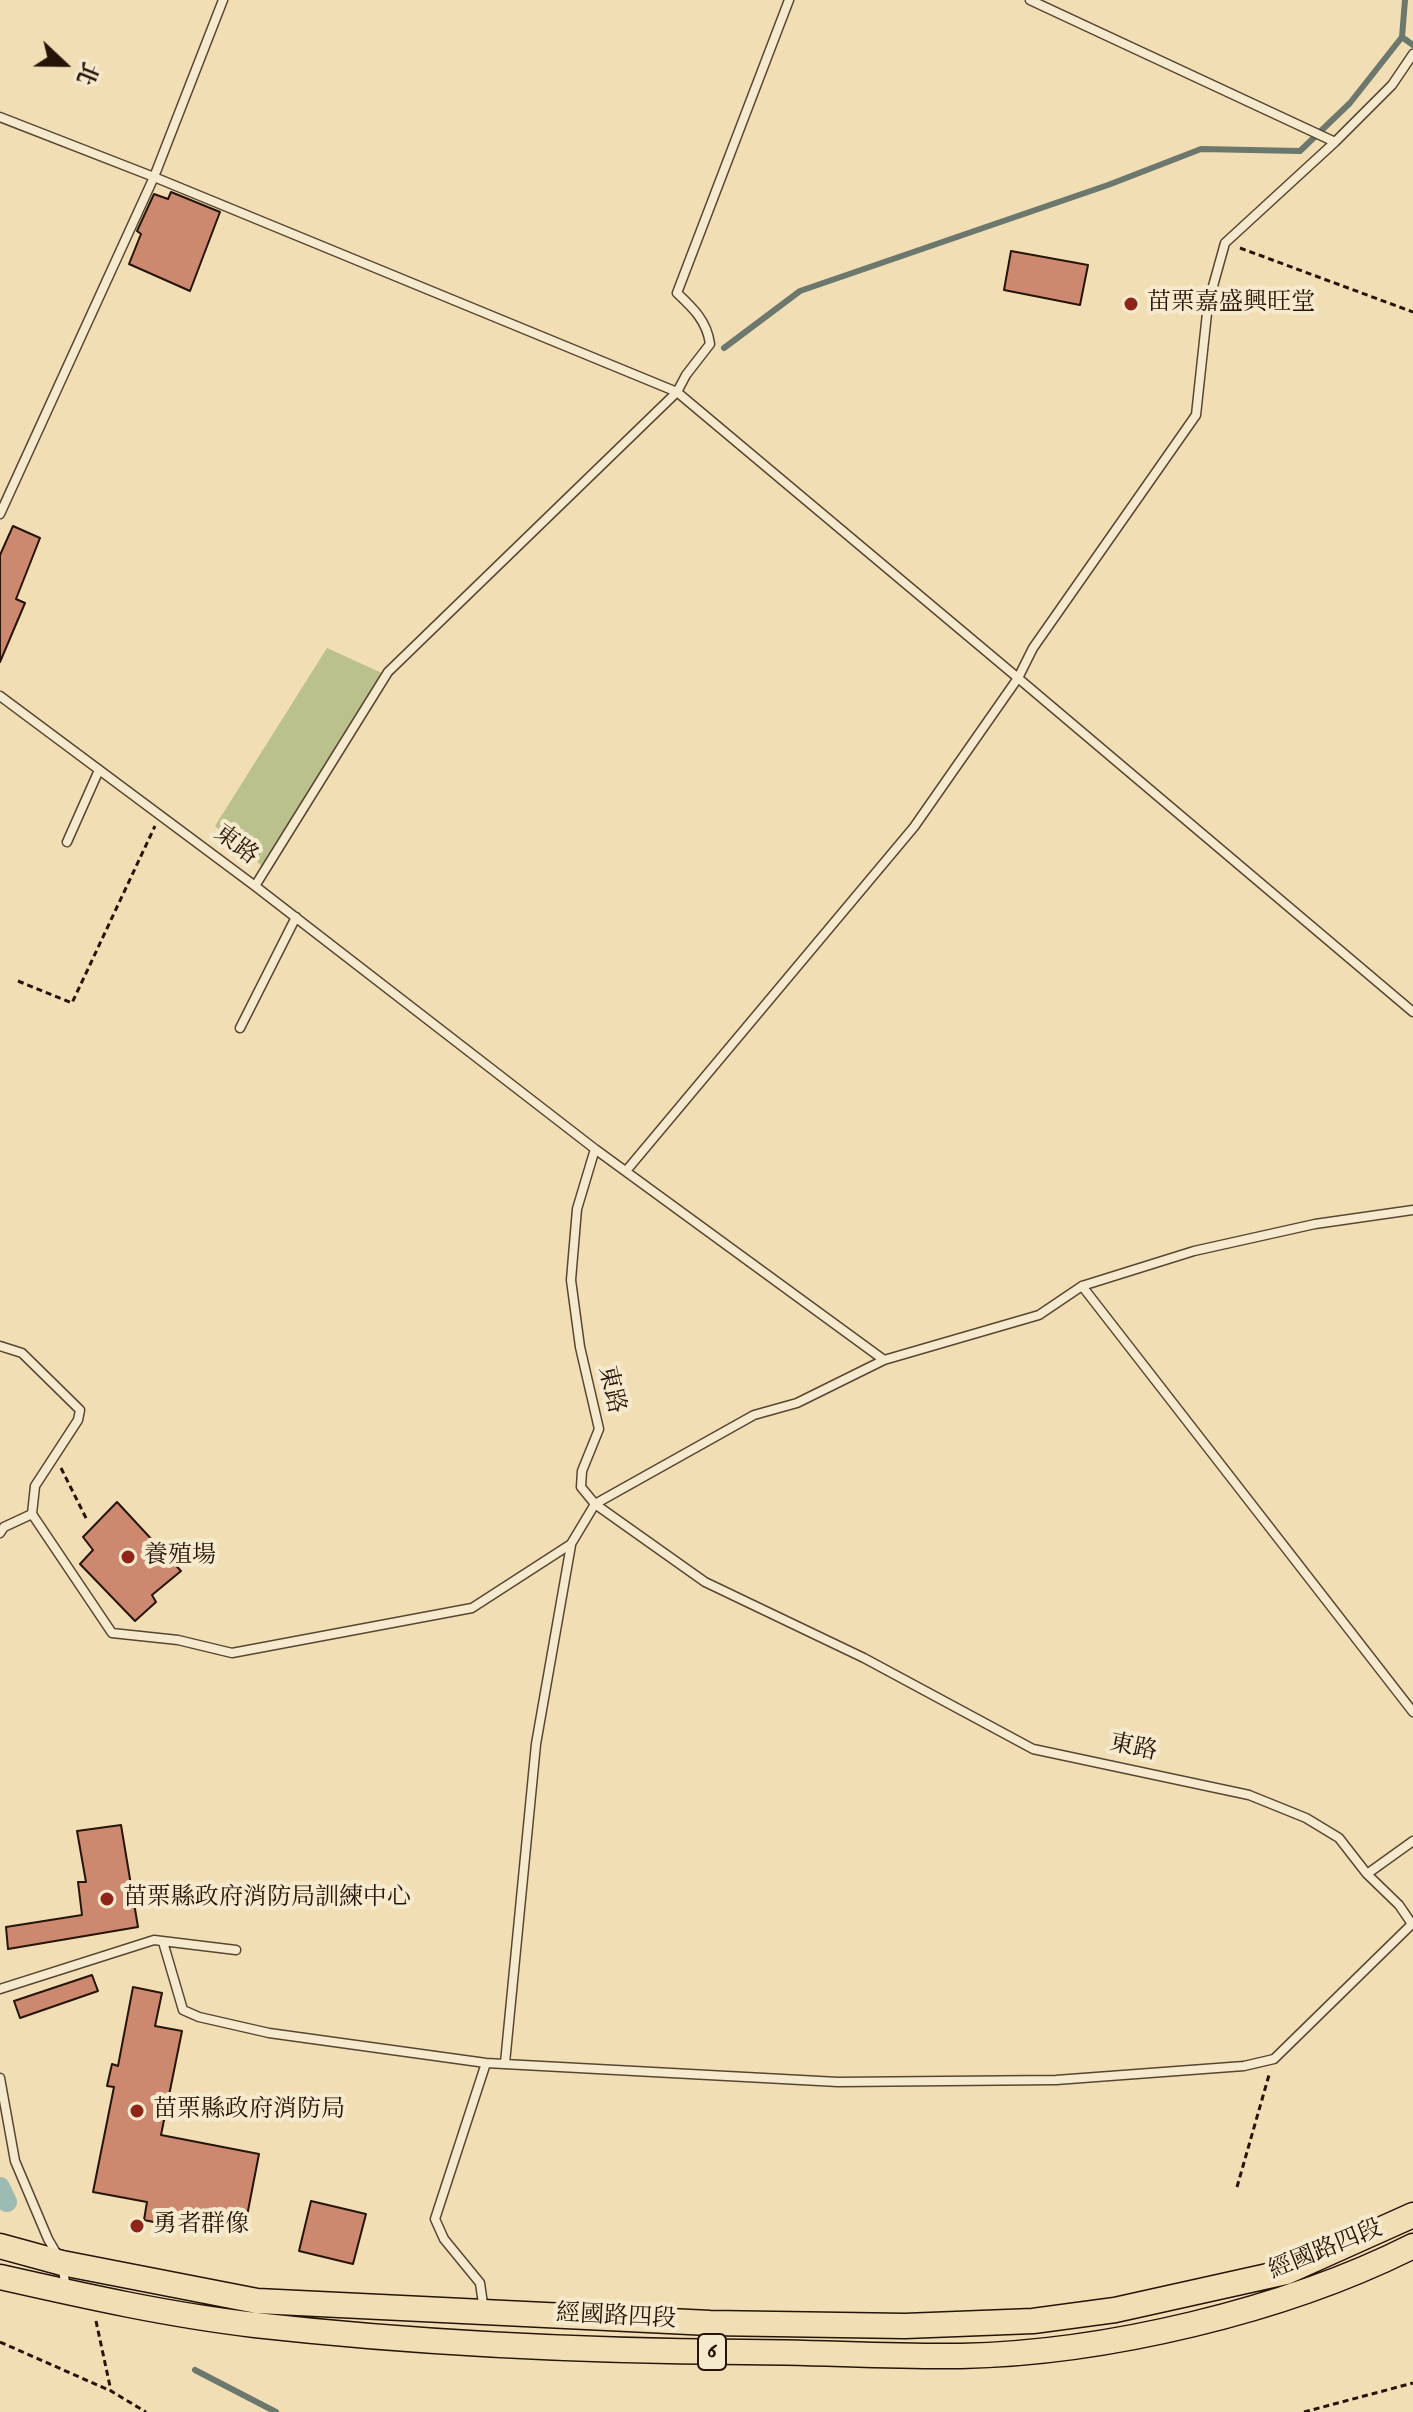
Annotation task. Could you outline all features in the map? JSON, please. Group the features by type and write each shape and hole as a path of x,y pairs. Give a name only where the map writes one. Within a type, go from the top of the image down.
{"main road":[{"name":"經國路四段","path":"0,2246 62,2263 257,2301 710,2323 905,2326 1033,2321 1115,2310 1286,2272 1413,2215"},
{"name":"經國路四段","path":"0,2277 91,2297 253,2325 412,2338 649,2351 962,2356 1098,2345 1171,2328 1300,2292 1367,2269 1413,2246"}],"lane":[{"path":"0,514 154,177 223,0"},
{"path":"255,886 388,672 677,392 710,344 708,330 694,309 677,293 789,0"},
{"path":"1030,0 1335,142"},
{"path":"626,1171 914,827 1018,678 1033,648 1196,415 1208,304 1225,243 1392,85 1413,54"},
{"path":"0,117 677,392 1413,1012"},
{"name":"東路","path":"0,696 296,917 595,1149 577,1209 571,1280 580,1347 599,1429 582,1471 581,1487 595,1504 705,1582 864,1658 1033,1749 1249,1795 1306,1818 1339,1838 1412,1924 1274,2059"},
{"path":"67,842 99,770"},
{"path":"240,1028 296,917"},
{"path":"595,1149 884,1360"},
{"path":"505,2063 536,1744 571,1544 595,1504 754,1415 797,1403 884,1360 1039,1315 1082,1286 1194,1251 1315,1224 1413,1210"},
{"path":"1082,1286 1413,1712"},
{"path":"0,1346 22,1353 80,1410 78,1420 55,1459 35,1486 32,1514 112,1633 178,1640 232,1653 472,1608 571,1544"},
{"path":"0,1533 4,1527 32,1514"},
{"path":"1367,1874 1413,1841"},
{"path":"0,1989 154,1940 236,1950"},
{"path":"163,1942 183,2010 199,2017 269,2033 486,2063 838,2082 1056,2080 1244,2066 1274,2059"},
{"path":"484,2311 480,2283 444,2239 435,2219 486,2063"},
{"path":"0,2078 15,2161 48,2239 62,2263 66,2292"}],"path":[{"path":"1225,243 1413,312"},
{"path":"18,981 72,1003 161,815"},
{"path":"55,1459 87,1520"},
{"path":"1237,2187 1274,2059"},
{"path":"91,2297 111,2391"},
{"path":"0,2342 111,2391 146,2412"},
{"path":"1304,2412 1413,2383"}],"green space":[{"path":"327,648 384,674 263,867 215,826"}],"building":[{"path":"171,192 220,212 190,291 129,264 141,234 137,231 154,194 168,199"},
{"path":"1011,251 1088,265 1080,305 1004,290"},
{"path":"13,526 40,538 16,599 25,603 0,662 0,555"},
{"name":"養殖場","path":"117,1502 181,1571 152,1595 156,1602 135,1621 80,1564 93,1550 83,1537"},
{"name":"苗栗縣政府消防局訓練中心","path":"121,1825 138,1927 8,1949 6,1927 82,1915 78,1882 86,1882 77,1831"},
{"path":"92,1975 98,1991 20,2018 14,2001"},
{"name":"苗栗縣政府消防局","path":"133,1987 162,1993 155,2026 182,2031 161,2135 259,2154 246,2221 186,2210 183,2228 144,2220 147,2202 93,2192 114,2087 107,2086 112,2064 118,2066"},
{"path":"311,2201 366,2214 353,2264 299,2251"}],"waterway":[{"path":"1405,0 1402,37 1413,45"},
{"path":"724,348 800,291 1108,185 1201,149 1300,151 1350,103 1402,37"},
{"path":"0,2187 7,2202"},
{"path":"195,2370 276,2412"}],"place":[{"name":"苗栗嘉盛興旺堂","path":"1131,304"},
{"name":"養殖場","path":"128,1557"},
{"name":"苗栗縣政府消防局訓練中心","path":"107,1899"},
{"name":"苗栗縣政府消防局","path":"137,2111"},
{"name":"勇者群像","path":"137,2226"}]}
